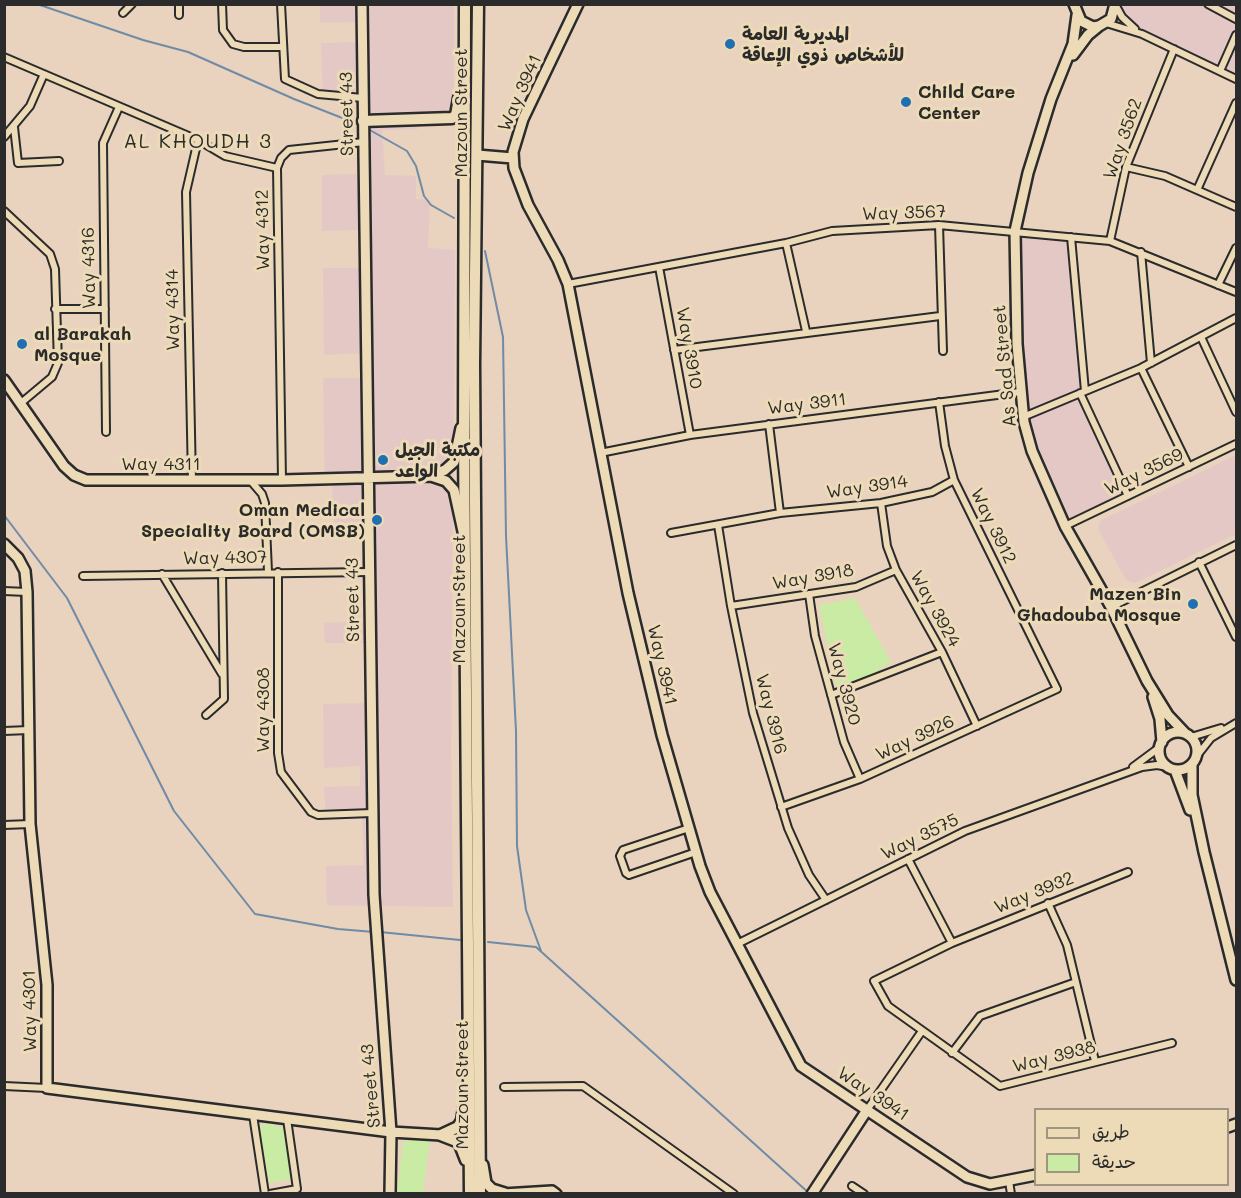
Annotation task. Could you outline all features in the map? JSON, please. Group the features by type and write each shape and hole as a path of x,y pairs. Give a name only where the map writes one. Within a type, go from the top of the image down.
{"main road":[{"name":"Mazoun Street","path":"478,4 474,364 480,1194"},
{"name":"Mazoun Street","path":"465,5 464,421 470,1194"},
{"path":"363,121 452,118 456,115 465,5"},
{"path":"441,1135 458,1126 462,1121 469,1051"},
{"path":"441,1135 452,1138 463,1148 470,1179"}],"street":[{"path":"123,13 132,4"},
{"path":"179,4 179,15"},
{"path":"222,4 224,33 233,44 244,47 283,47"},
{"path":"281,4 283,74 287,80 318,94 363,98"},
{"name":"Street 43","path":"363,4 372,813 375,932 391,1132 390,1194"},
{"name":"Way 3941","path":"579,4 523,119 513,158 528,205 558,260 568,284 628,592 662,735 710,892 801,1065 967,1177 990,1184 1034,1175"},
{"path":"1208,4 1236,19"},
{"path":"1115,5 1124,21 1142,34 1236,79"},
{"name":"As Sad Street","path":"1067,64 1083,40 1111,19 1115,5"},
{"path":"1074,8 1086,25 1103,25 1142,34"},
{"name":"As Sad Street","path":"1074,8 1076,32 1067,64 1052,99 1028,172 1015,231 1020,392 1023,417 1032,451 1065,526 1111,607 1147,681 1168,715 1188,735"},
{"path":"1220,71 1236,36"},
{"name":"Way 3562","path":"1110,241 1126,167 1174,49"},
{"name":"Way 4312","path":"4,57 198,141 225,156 277,168 282,480"},
{"path":"4,137 30,106 44,74"},
{"path":"1197,189 1236,104"},
{"name":"Way 4316","path":"106,432 103,143 119,107"},
{"path":"14,127 18,164 59,161"},
{"name":"Way 4314","path":"192,480 186,192 198,141"},
{"path":"277,168 281,158 289,150 364,142"},
{"path":"477,155 513,158"},
{"path":"1126,167 1165,176 1236,207"},
{"path":"4,211 50,254 55,269 58,363 52,377 21,403"},
{"path":"939,225 940,316 943,351"},
{"name":"Way 3567","path":"568,284 786,243 832,231 939,225 1110,241 1236,292"},
{"path":"1071,237 1083,392 1128,496"},
{"path":"786,243 806,331"},
{"path":"1218,285 1236,248"},
{"path":"1141,252 1151,363"},
{"name":"Way 3910","path":"659,267 690,435"},
{"path":"55,309 105,309"},
{"path":"674,350 806,331 940,316"},
{"path":"1023,417 1141,368 1236,318"},
{"path":"1201,337 1236,412"},
{"path":"1141,368 1189,467"},
{"name":"Way 4311","path":"4,380 64,466 80,478 93,480 282,480 431,476"},
{"name":"Way 3911","path":"600,453 690,435 769,423 1020,392"},
{"name":"Way 3912","path":"939,402 945,447 954,480 1057,689"},
{"path":"431,476 445,470 454,462 464,421"},
{"path":"769,423 780,513"},
{"name":"Way 3569","path":"1065,526 1236,444"},
{"path":"431,476 446,481 454,490 460,525 465,538"},
{"path":"250,480 262,494 265,503 268,572"},
{"name":"Way 3914","path":"671,533 780,513 881,503 932,492 954,480"},
{"name":"Way 3924","path":"881,503 887,546 896,570 942,652 977,726"},
{"name":"Way 3916","path":"718,525 731,606 753,713 781,807 809,875 826,900"},
{"name":"Way 4301","path":"4,544 18,558 25,571 27,592 30,824 47,985 47,1088"},
{"path":"1111,607 1236,544"},
{"path":"1199,562 1236,637"},
{"name":"Way 3918","path":"731,606 856,587 896,570"},
{"name":"Way 4308","path":"278,572 278,753 281,772 311,812 318,815 372,813"},
{"name":"Way 4307","path":"83,576 369,572"},
{"path":"206,715 224,699 222,573"},
{"path":"162,574 222,674"},
{"path":"4,591 27,592"},
{"name":"Way 3920","path":"809,594 815,636 844,742 860,779"},
{"path":"831,694 942,652"},
{"name":"As Sad Street","path":"1147,681 1160,719 1161,744"},
{"name":"Way 3926","path":"781,807 860,779 1057,689"},
{"path":"1204,852 1171,768 1161,758 1161,744 1169,734 1188,735 1236,723"},
{"path":"1171,768 1194,761 1211,738 1236,723"},
{"path":"4,731 28,730"},
{"path":"1188,735 1197,746 1192,795 1204,852 1233,958 1236,980"},
{"name":"Way 3575","path":"1122,773 1154,754 1161,744"},
{"name":"Way 3575","path":"737,944 965,831 1122,773 1157,765 1171,768"},
{"path":"4,825 30,824"},
{"path":"689,828 623,850 620,856 626,873 629,874 696,852"},
{"path":"908,859 952,943"},
{"name":"Way 3932","path":"952,1053 888,1006 874,981 952,943 1128,872"},
{"path":"1048,903 1067,945 1095,1061"},
{"path":"952,1053 980,1016 1076,982"},
{"path":"812,1194 922,1031"},
{"name":"Way 3938","path":"952,1053 1000,1086 1172,1043"},
{"path":"4,1086 47,1088 391,1132 441,1135"},
{"path":"504,1087 583,1086 734,1194"},
{"path":"253,1115 267,1194 297,1189 287,1119"},
{"path":"479,1145 486,1183 492,1189 504,1193 552,1191 556,1194"},
{"path":"1009,1181 1011,1194"},
{"path":"852,1186 864,1194"}],"shaded area":[{"path":"320,5 454,5 454,105 450,120 417,123 418,129 382,130 385,175 416,176 416,199 430,200 428,248 455,250 451,752 453,907 327,905 326,866 364,865 362,814 326,815 324,787 360,786 360,766 324,768 323,704 370,703 370,643 325,643 324,623 369,622 367,523 334,523 332,482 325,483 323,378 365,378 365,353 324,355 323,268 364,268 364,230 322,231 322,175 364,174 363,98 323,99 321,43 363,42 362,22 320,23"},
{"path":"1115,5 1236,5 1236,79 1146,36 1129,25"},
{"path":"1015,231 1071,237 1085,391 1080,393 1128,496 1065,526 1024,422"},
{"path":"1236,455 1236,534 1135,583 1126,580 1098,529 1100,521"}],"green space":[{"path":"855,598 891,662 865,679 836,686 819,605"},
{"path":"267,1123 286,1129 294,1179 269,1183 259,1126"},
{"path":"417,1138 430,1138 423,1193 397,1194 403,1143"}],"waterway":[{"path":"37,4 143,40 188,52 294,99 360,125"},
{"path":"368,129 407,151 416,166 424,196 431,205 454,218"},
{"path":"485,251 503,337 506,536 516,731 517,846 526,910 541,951"},
{"path":"4,515 67,598 174,811 255,914 338,929 374,932"},
{"path":"380,932 460,940"},
{"path":"488,942 536,947 810,1194"}],"place":[{"name":"المديرية العامة للأشخاص ذوي الإعاقة","path":"730,44"},
{"name":"Child Care Center","path":"906,102"},
{"name":"al Barakah Mosque","path":"22,344"},
{"name":"مكتبة الجيل الواعد","path":"383,460"},
{"name":"Oman Medical Speciality Board (OMSB)","path":"377,520"},
{"name":"Mazen Bin Ghadouba Mosque","path":"1193,604"}],"district":[{"name":"AL KHOUDH 3","path":"198,142"}]}
